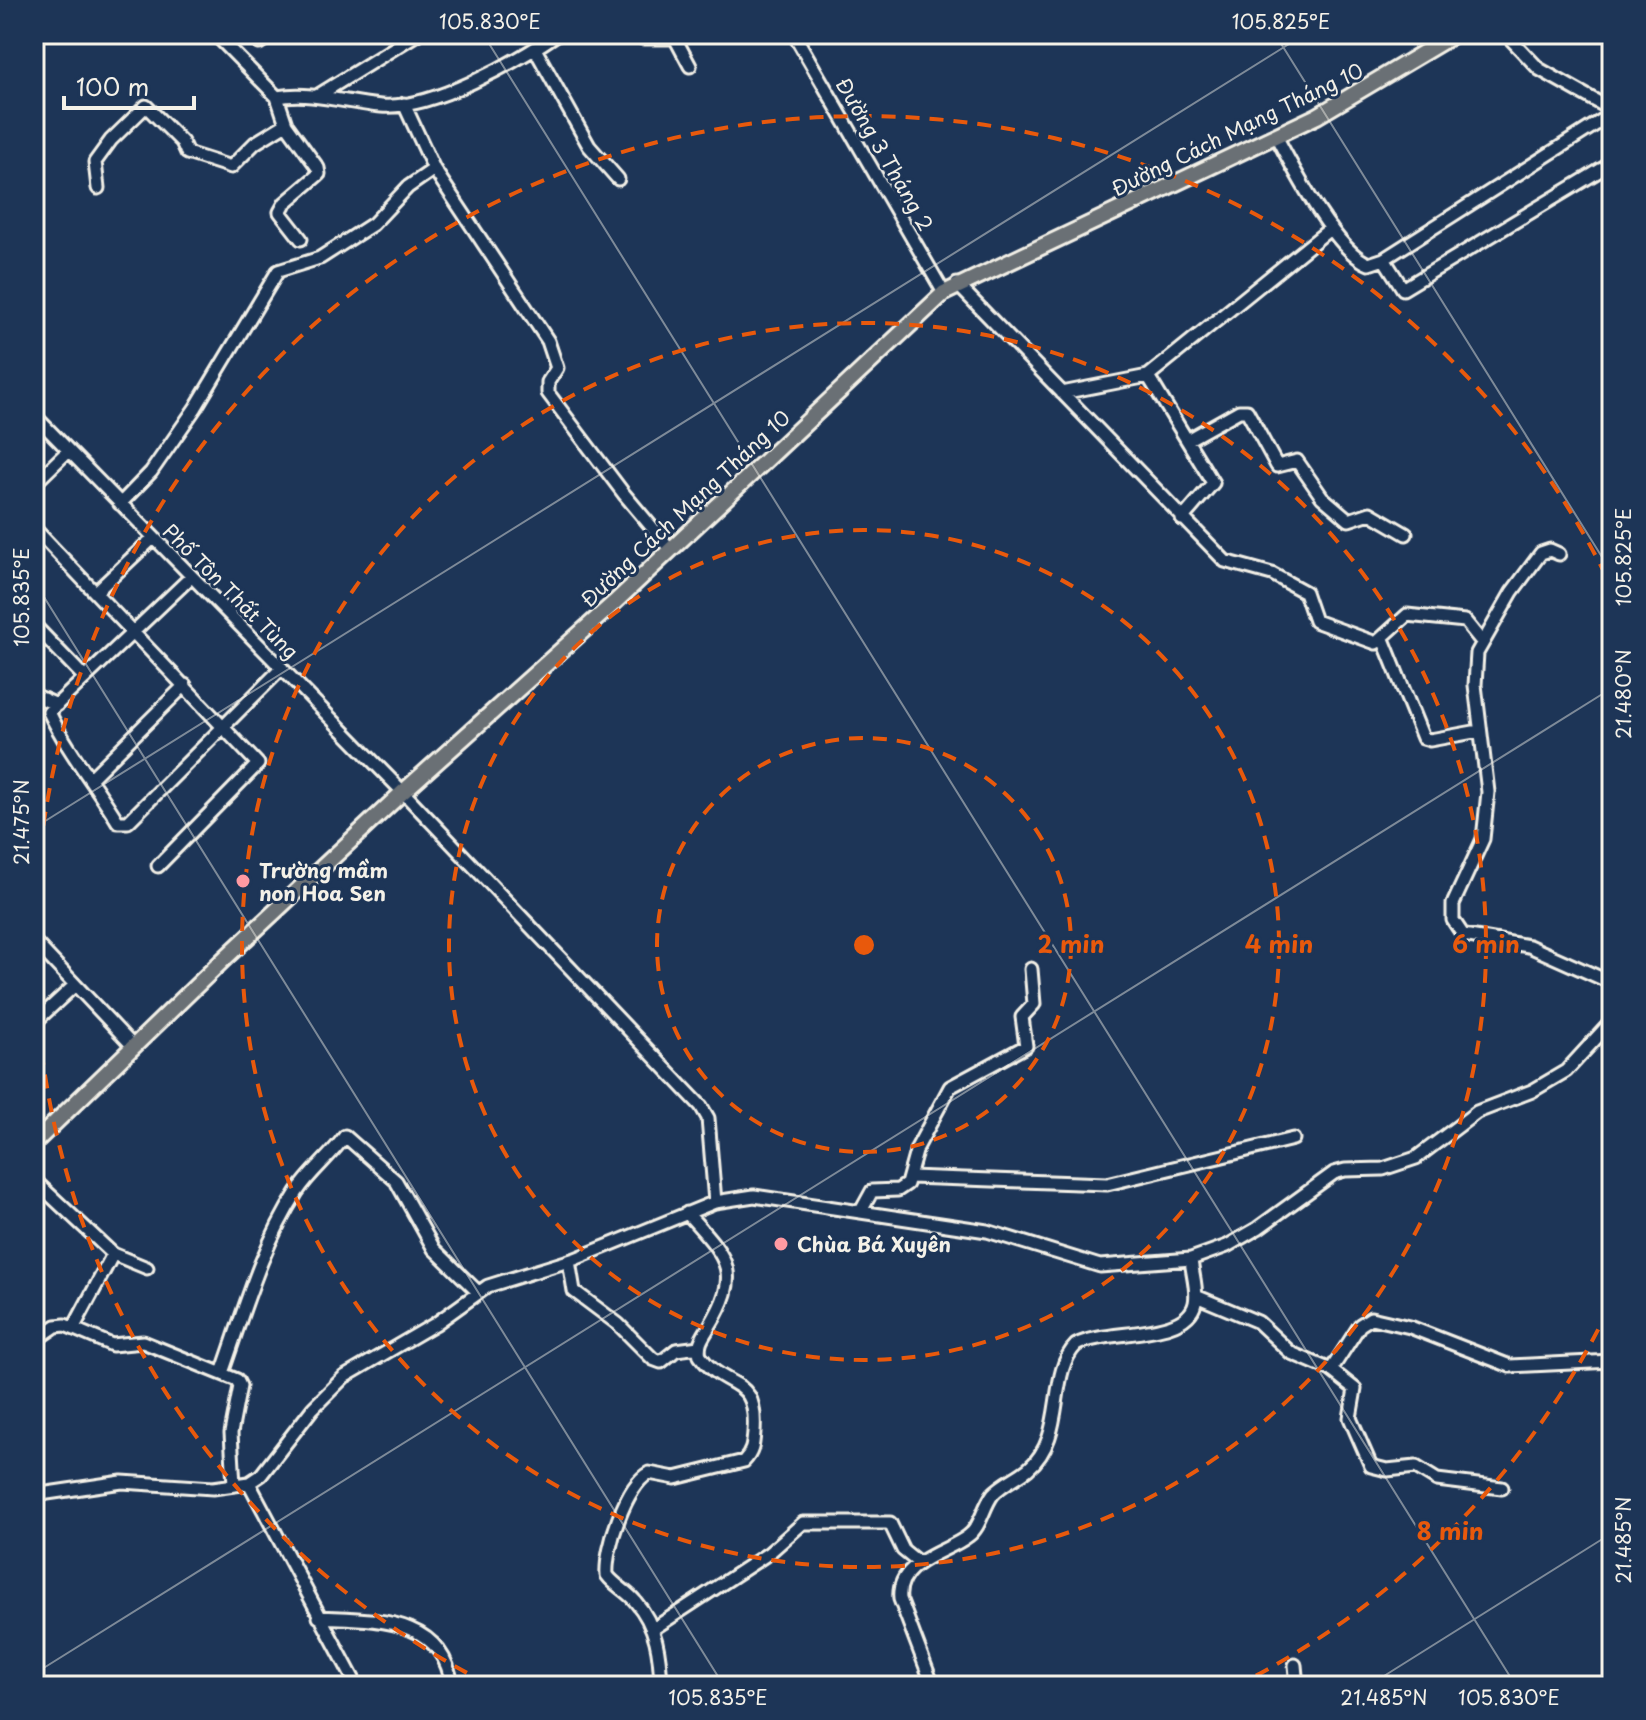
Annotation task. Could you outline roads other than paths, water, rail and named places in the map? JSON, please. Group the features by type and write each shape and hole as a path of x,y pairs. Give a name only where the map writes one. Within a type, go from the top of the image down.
{"main road":[{"name":"Đường Cách Mạng Tháng 10","path":"34,1143 132,1045 403,792 671,550 950,288 1342,103 1455,34"}],"street":[{"path":"215,34 277,97 286,124 319,172 285,203 280,212 301,239"},
{"path":"259,43 273,34"},
{"path":"277,97 317,96 384,106 404,104 506,68 557,34"},
{"path":"634,34 643,38 675,38 690,66"},
{"name":"Đường 3 Tháng 2","path":"794,34 950,288 1062,393 1225,561 1272,574 1305,592 1315,621 1373,643 1383,639"},
{"path":"1276,136 1301,184 1331,228 1366,264 1384,259 1612,112 1539,69 1506,34"},
{"path":"317,96 415,35"},
{"path":"535,49 589,146 618,179"},
{"path":"404,104 434,169 548,341 557,368 548,382 548,393 634,507 671,550"},
{"path":"98,188 95,162 111,140 146,106 182,142 187,153 226,167 236,164 255,143 286,124"},
{"path":"1384,259 1403,289 1612,163"},
{"path":"120,504 151,472 187,420 278,271 320,258 373,224 408,187 434,169"},
{"path":"1062,393 1148,376 1331,228"},
{"path":"1148,376 1213,483 1182,519"},
{"path":"1189,439 1239,411 1247,411 1275,465 1280,467 1297,461 1322,497 1349,520 1370,513 1406,534"},
{"name":"Phố Tôn Thất Tùng","path":"34,415 403,792 701,1106 708,1118 715,1202"},
{"path":"34,484 68,451"},
{"path":"34,528 256,759 257,768 158,866"},
{"path":"96,592 153,538"},
{"path":"1559,554 1550,550 1541,553 1482,642 1475,677 1488,792 1485,827 1455,896 1455,926 1470,937 1529,946 1612,983"},
{"path":"191,577 49,712 71,756 91,778 118,822 125,823 282,668"},
{"path":"1479,731 1430,740 1423,738 1409,696 1383,639 1396,622 1414,614 1465,621 1482,642"},
{"path":"34,625 85,678"},
{"path":"91,778 185,685"},
{"path":"34,695 57,705"},
{"path":"34,941 132,1045"},
{"path":"861,1211 872,1191 898,1190 910,1177 914,1154 950,1087 1027,1044 1022,1015 1034,1004 1031,969"},
{"path":"34,1023 75,985"},
{"path":"34,1495 122,1482 165,1488 249,1483 261,1475 313,1408 344,1377 422,1333 478,1292 527,1272 569,1261 715,1202 754,1196 987,1231 1100,1266 1191,1259 1227,1246 1258,1228 1334,1173 1383,1169 1416,1158 1477,1112 1532,1091 1566,1071 1612,1021"},
{"path":"222,1373 259,1263 278,1224 302,1186 345,1136 396,1181 434,1249 478,1292"},
{"path":"910,1177 1107,1184 1293,1139"},
{"path":"34,1180 113,1254 147,1268"},
{"path":"661,1686 658,1647 653,1629 633,1598 607,1575 623,1506 634,1484 649,1473 675,1478 737,1465 753,1448 754,1400 705,1363 699,1347 727,1295 728,1268 687,1213"},
{"path":"74,1327 113,1254"},
{"path":"933,1686 899,1592 919,1563 970,1536 994,1494 1035,1461 1053,1429 1066,1360 1076,1345 1178,1325 1189,1316 1196,1296 1191,1259"},
{"path":"569,1261 574,1291 618,1324 653,1359 661,1362 676,1350 699,1347"},
{"path":"1196,1296 1249,1317 1291,1353 1331,1370 1355,1389 1350,1418 1371,1466 1387,1470 1416,1467 1437,1480 1502,1488"},
{"path":"1331,1370 1360,1325 1371,1318 1410,1327 1510,1366 1576,1366 1612,1361"},
{"path":"34,1341 56,1326 74,1327 112,1345 143,1342 237,1380 240,1386 231,1433 234,1485"},
{"path":"249,1483 357,1686"},
{"path":"653,1629 811,1521 890,1523 903,1550 919,1563"},
{"path":"319,1617 387,1621 433,1641 445,1655 452,1686"},
{"path":"1295,1665 1297,1686"}],"place":[{"name":"Trường mầm non Hoa Sen","path":"243,881"},
{"name":"Chùa Bá Xuyên","path":"781,1244"}]}
